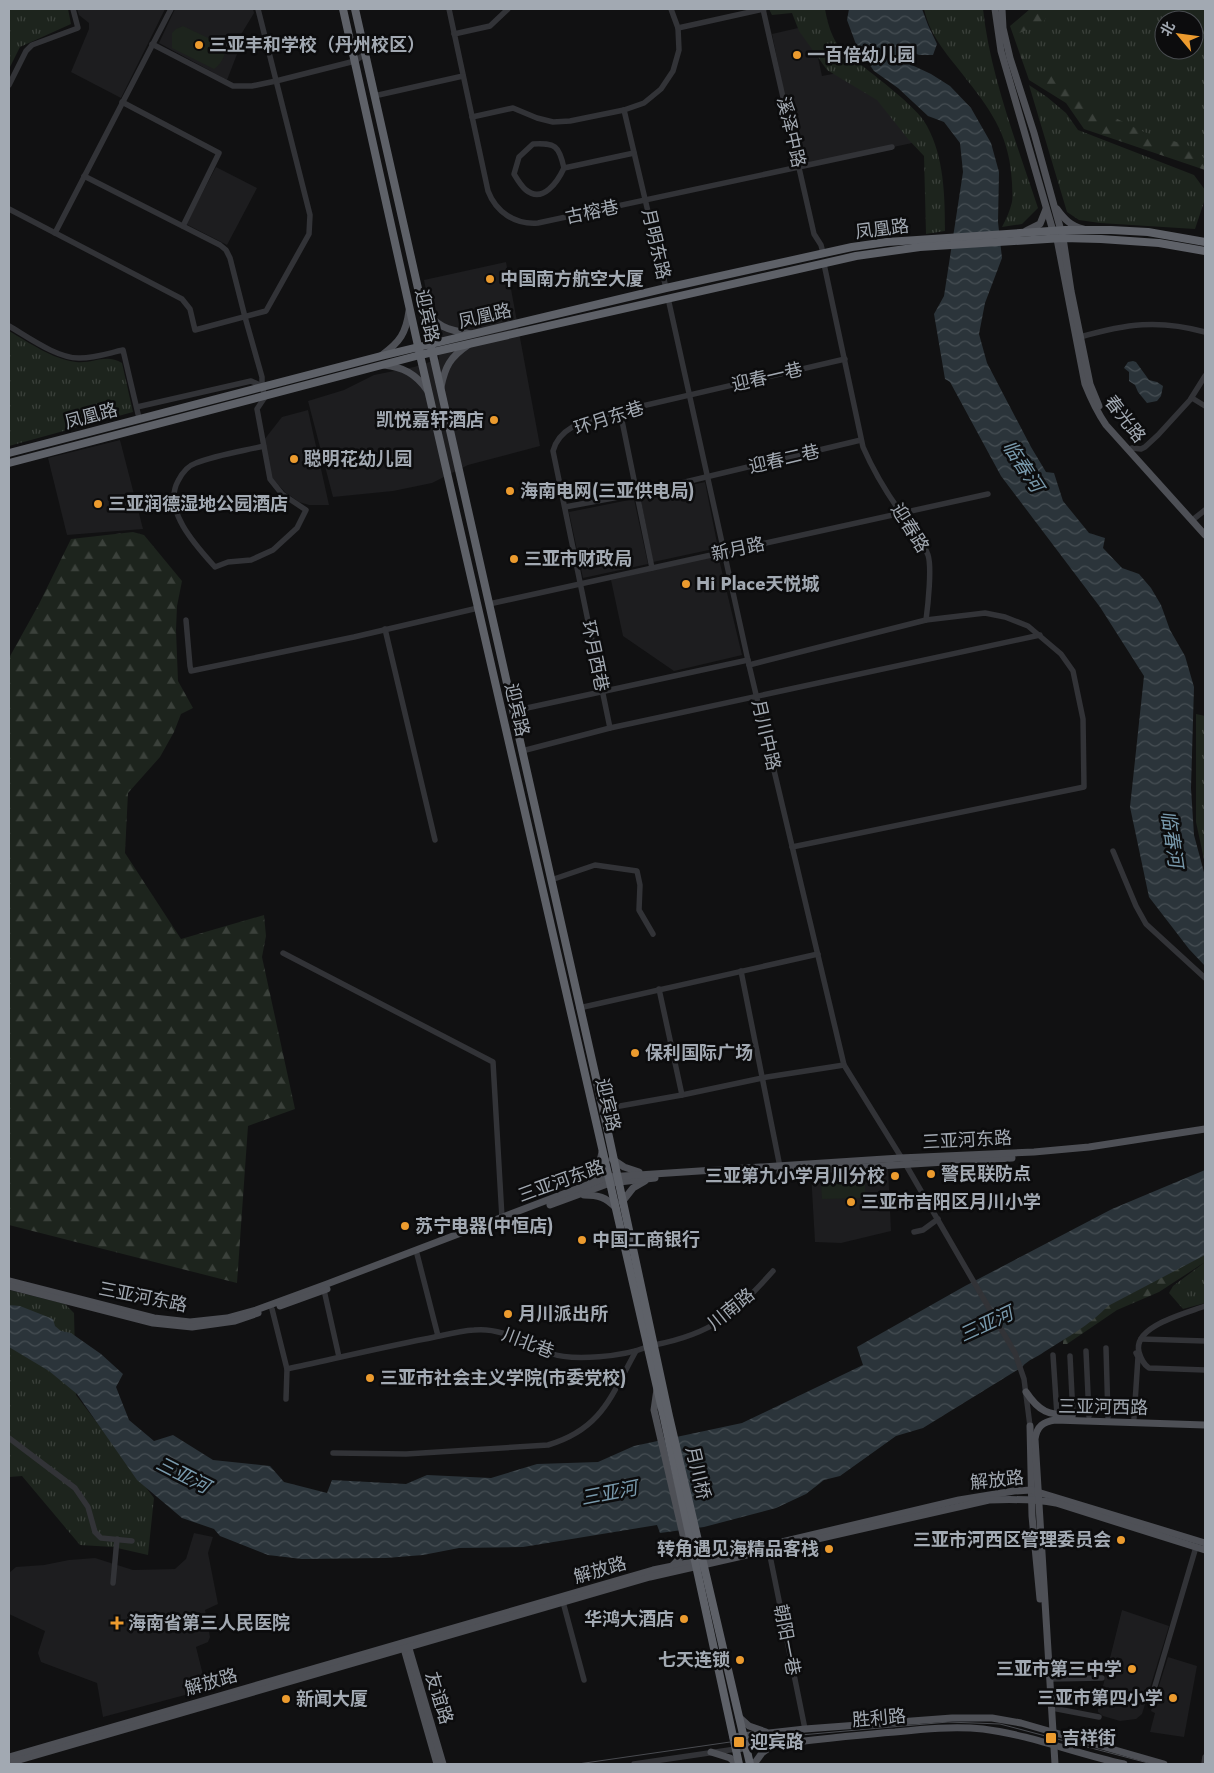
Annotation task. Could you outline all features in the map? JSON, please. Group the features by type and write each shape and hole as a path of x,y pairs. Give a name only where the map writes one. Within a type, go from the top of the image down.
{"highway":[{"name":"迎宾路","path":"343,9 428,392 543,885 602,1149 622,1202 651,1346 663,1417"},
{"name":"迎宾路","path":"355,9 602,1109 612,1159 616,1208 651,1346 663,1417"},
{"path":"351,46 362,43"},
{"path":"354,61 370,81"},
{"path":"359,82 364,78 370,81"},
{"path":"1010,238 1059,235 1086,230 1148,232 1205,242"},
{"path":"1010,238 1022,233 1059,235 1159,243 1205,251"},
{"name":"凤凰路","path":"9,453 381,356 419,351 474,334 823,253 887,242 943,238 1010,238"},
{"name":"凤凰路","path":"431,348 470,344 668,298 881,252 920,247 942,247 1010,238"},
{"name":"凤凰路","path":"9,463 384,365 419,351"},
{"name":"月川桥","path":"663,1417 690,1538"},
{"path":"690,1538 699,1563 750,1764"},
{"path":"699,1563 738,1764"}],"main road":[{"path":"995,9 1001,52 1046,206 1059,235"},
{"path":"1002,9 1002,28 1054,204 1059,235"},
{"path":"1054,204 1068,221 1086,230"},
{"path":"1022,233 1040,224 1046,206"},
{"name":"春光路","path":"1059,235 1090,384 1096,400 1111,424 1205,529"},
{"name":"春光路","path":"1059,235 1083,375 1091,400 1106,425 1205,535"},
{"path":"421,304 431,319 441,326 455,332 474,334"},
{"path":"381,356 403,336 410,305"},
{"path":"440,390 444,371 450,361 459,351 470,344"},
{"path":"384,365 396,366 407,370 421,380 428,392"},
{"name":"三亚河东路","path":"9,1281 154,1318 190,1322 227,1318 327,1284 588,1185 613,1180 900,1158 1043,1151 1089,1147 1205,1129"},
{"name":"三亚河东路","path":"649,1176 906,1165 1030,1157 1082,1152 1205,1133"},
{"path":"588,1185 598,1170 602,1149"},
{"path":"612,1159 632,1171 649,1176"},
{"path":"622,1202 633,1188 649,1176"},
{"name":"三亚河东路","path":"9,1286 153,1323 192,1327 236,1322 579,1195 613,1180"},
{"path":"579,1195 600,1196 616,1208"},
{"name":"三亚河西路","path":"1026,1389 1040,1410 1057,1415 1205,1420"},
{"name":"三亚河西路","path":"1035,1495 1034,1439 1040,1426 1046,1422 1056,1420 1205,1425"},
{"path":"1030,1426 1052,1708 1051,1731"},
{"name":"解放路","path":"9,1756 699,1563 959,1500 1014,1491 1035,1495 1205,1543"},
{"path":"1035,1495 1044,1646 1055,1764"},
{"name":"解放路","path":"9,1763 673,1565 699,1563 770,1551 989,1500 1035,1495 1205,1550"},
{"path":"673,1565 682,1556 690,1538"},
{"name":"友谊路","path":"405,1645 437,1764"},
{"name":"友谊路","path":"405,1645 443,1764"},
{"path":"738,1716 749,1726 769,1733"},
{"name":"胜利路","path":"733,1737 805,1729 966,1717 1008,1720 1164,1764"},
{"name":"胜利路","path":"736,1749 857,1735 968,1728 1002,1732 1124,1764"},
{"path":"754,1764 762,1753 774,1745"},
{"path":"1051,1764 1052,1745"},
{"path":"711,1752 730,1758 738,1764"}],"street":[{"path":"9,85 26,51 32,45 78,28 73,9"},
{"path":"55,233 170,9"},
{"path":"9,210 182,300 190,309 195,330 263,313 268,309 309,234 310,214 258,9"},
{"name":"古榕巷","path":"449,9 490,196 500,210 513,219 528,223 538,223 892,147"},
{"path":"454,34 490,26 508,9"},
{"path":"472,117 513,108 537,118 553,122 570,121 624,110 644,103 661,89 673,71 679,50 678,28 671,9"},
{"path":"678,28 763,9"},
{"name":"溪泽中路","path":"763,9 814,234 821,245 823,253"},
{"path":"152,44 234,86 252,86 276,81 354,61 365,54"},
{"path":"374,96 463,76"},
{"path":"122,102 219,153 183,226"},
{"name":"月明东路","path":"624,110 666,288"},
{"path":"564,168 562,156 555,146 549,143 533,144 519,157 514,174 526,190 535,194 548,191 556,183 564,168 634,153"},
{"path":"84,176 220,245 226,250 230,258 262,377 265,397 257,409 264,446 270,479 282,494 306,510 297,528 273,550 251,560 228,562 215,567 194,545 176,512 174,488 182,471 195,463 264,446"},
{"name":"迎春路","path":"824,264 861,440 872,468 901,513 916,532 929,556 926,620"},
{"name":"月川中路","path":"668,298 748,662 844,1065 906,1165 1015,1353 1026,1389 1030,1426"},
{"path":"1080,337 1127,325 1156,324 1181,326 1205,332"},
{"path":"9,326 55,352 68,357 78,359 91,358 123,350 139,418"},
{"name":"迎春一巷","path":"689,395 845,359"},
{"path":"1132,448 1141,449 1145,447 1192,398 1205,376"},
{"path":"137,407 251,381 262,386"},
{"name":"环月东巷","path":"580,584 554,451 559,438 582,423 620,411 689,395"},
{"path":"1192,398 1205,406"},
{"path":"620,411 652,568"},
{"name":"迎春二巷","path":"565,507 637,493 861,440"},
{"name":"新月路","path":"489,604 988,494"},
{"path":"1195,518 1205,510"},
{"name":"环月西巷","path":"580,584 610,728"},
{"path":"186,620 191,671 478,608"},
{"path":"513,711 748,662 926,620 985,613 1005,617 1028,626 1061,654 1073,671 1083,719 1084,787 792,848"},
{"path":"386,629 435,840"},
{"path":"522,751 610,728 1040,635"},
{"path":"1113,851 1136,906 1146,924 1205,978"},
{"path":"551,880 595,865 637,871 640,885 639,910 653,934"},
{"path":"283,953 493,1062 502,1218"},
{"path":"579,1008 818,954"},
{"path":"741,971 780,1167"},
{"path":"659,989 682,1096"},
{"path":"602,1109 682,1096 762,1078 844,1065"},
{"path":"914,1232 923,1230 938,1219"},
{"path":"417,1254 438,1336"},
{"name":"川南路","path":"651,1346 697,1334 716,1325 732,1313 773,1271"},
{"path":"324,1290 340,1358"},
{"path":"1205,1306 1152,1327 1142,1336 1138,1349 1144,1365 1149,1368 1205,1370"},
{"path":"272,1309 287,1370 286,1399"},
{"name":"川北巷","path":"287,1370 438,1336 474,1330 496,1330 552,1354 564,1356 596,1357 636,1351 651,1346"},
{"path":"1141,1339 1205,1341"},
{"path":"1106,1348 1108,1417"},
{"path":"1134,1348 1138,1357 1134,1418"},
{"path":"333,1453 406,1454 548,1445 565,1440 581,1431 596,1419 606,1406 636,1351"},
{"path":"1086,1351 1089,1416"},
{"path":"1052,1354 1057,1415"},
{"path":"1070,1356 1073,1416"},
{"path":"9,1438 76,1488 88,1506 95,1532 101,1538 132,1541"},
{"path":"113,1583 117,1540"},
{"path":"1152,1696 1196,1547"},
{"name":"朝阳一巷","path":"770,1551 805,1729"},
{"path":"563,1602 584,1680"},
{"path":"1050,1679 1102,1678"},
{"path":"1052,1708 1099,1718"},
{"name":"胜利路","path":"634,1764 736,1749"},
{"path":"1204,1764 1205,1757"}],"shaded area":[{"path":"77,9 165,9 121,98 71,72 89,29 89,23 79,15"},
{"name":"三亚丰和学校（丹州校区）","path":"175,9 253,9 254,13 234,46 239,49 227,80 159,43"},
{"path":"811,25 822,76 848,71 890,98 917,142 799,167 772,34"},
{"path":"216,167 257,188 227,245 186,224"},
{"path":"506,262 540,446 468,465 432,483 393,491 333,497 308,401 344,390 374,375 414,367 439,359 424,280"},
{"name":"聪明花幼儿园","path":"308,410 329,505 309,505 299,502 285,492 272,478 264,440 282,417"},
{"name":"三亚润德湿地公园酒店","path":"120,440 143,529 67,535 48,458"},
{"path":"705,482 718,548 653,562 640,496"},
{"path":"634,499 648,564 583,578 569,512"},
{"path":"718,555 742,655 674,671 623,636 611,580"},
{"name":"三亚市吉阳区月川小学","path":"888,1168 891,1231 841,1243 815,1242 811,1173"},
{"name":"海南省第三人民医院","path":"194,1533 213,1537 208,1553 218,1604 205,1610 210,1637 208,1642 196,1647 206,1687 200,1691 103,1717 97,1683 41,1662 38,1653 45,1631 9,1614 9,1573 16,1567 95,1558 133,1570 175,1569 186,1559"},
{"name":"三亚市第三中学","path":"1122,1610 1169,1626 1142,1714 1136,1719 1120,1721 1103,1716 1098,1712 1098,1706"},
{"name":"三亚市第四小学","path":"1168,1657 1197,1666 1184,1737 1150,1732 1155,1713 1151,1711"}],"green space":[{"path":"9,9 68,9 71,24 20,47 9,69"},
{"path":"769,9 825,9 830,29 836,42 844,52 903,99 921,118 933,138 940,164 945,204 945,231 926,234 924,156 877,100 827,70 799,31 792,13 772,15"},
{"path":"924,9 983,9 998,84 1038,208 1022,224 1002,227 1012,202 1011,167 1004,140 993,116 977,92 947,55 936,38"},
{"path":"1030,9 1205,9 1205,170 1084,129 1066,103 1029,80 1010,26"},
{"path":"1051,9 1205,9 1205,159 1193,147 1144,132 1101,111 1053,73 1032,72 1022,54 1017,34 1043,23"},
{"path":"183,26 225,46 223,59 214,69 172,48 172,33"},
{"path":"1029,85 1066,113 1078,130 1194,175 1205,190 1205,199 1195,229 1100,223 1079,220 1067,212"},
{"path":"9,331 58,358 76,362 110,359 122,363 133,412 9,446"},
{"path":"133,532 144,535 182,581 177,606 176,630 178,681 193,708 181,714 174,732 160,757 128,793 125,853 181,939 264,915 266,936 262,957 295,1109 248,1126 237,1283 9,1225 9,658 39,604 71,539"},
{"path":"1196,714 1205,716 1205,864 1196,822"},
{"path":"865,1180 865,1198 822,1199 821,1182"},
{"path":"1205,1251 1205,1262 1159,1292 1117,1310 1067,1344 1063,1344 1063,1340 1119,1294"},
{"path":"1205,1262 1205,1303 1183,1309 1169,1293 1173,1286"},
{"path":"9,1290 65,1304 74,1313 76,1395 154,1498 148,1555 113,1547 80,1545 22,1476 9,1477"}],"water":[{"name":"临春河","path":"849,9 922,9 937,44 933,55 919,55 908,50 899,59 931,74 950,86 971,108 991,143 999,172 998,222 1002,258 985,303 979,334 987,363 1046,472 1054,473 1063,501 1089,533 1105,538 1103,548 1122,568 1139,574 1151,588 1161,605 1170,630 1185,656 1194,687 1191,788 1194,835 1205,876 1205,966 1189,949 1149,897 1130,807 1144,676 1100,607 1001,476 950,382 945,379 934,314 944,296 963,172 960,143 944,122 928,116 898,88 874,71 857,47 847,20"},
{"path":"1128,362 1136,362 1149,380 1163,386 1161,396 1157,401 1147,403 1135,385 1129,381 1129,372 1124,368"},
{"name":"三亚河","path":"1205,1170 1205,1255 1108,1306 1086,1325 1022,1367 923,1428 896,1436 840,1476 824,1480 806,1494 776,1508 704,1527 660,1533 657,1525 523,1547 459,1548 423,1555 386,1558 302,1559 268,1555 220,1536 214,1529 182,1518 137,1480 77,1394 49,1371 9,1347 9,1305 20,1306 53,1319 55,1326 61,1331 71,1333 101,1354 123,1374 116,1387 129,1420 154,1441 173,1435 213,1460 270,1466 284,1482 327,1493 332,1480 406,1484 427,1475 491,1478 537,1464 598,1462 634,1446 742,1423 863,1365 857,1347 965,1286 1112,1209"}],"tram line":[{"path":"578,1764 744,1740 948,1722 1000,1724 1152,1764"}],"place":[{"name":"三亚丰和学校（丹州校区）","path":"199,45"},
{"name":"一百倍幼儿园","path":"797,55"},
{"name":"中国南方航空大厦","path":"490,279"},
{"name":"凯悦嘉轩酒店","path":"494,420"},
{"name":"聪明花幼儿园","path":"294,459"},
{"name":"海南电网(三亚供电局)","path":"510,491"},
{"name":"三亚润德湿地公园酒店","path":"98,504"},
{"name":"三亚市财政局","path":"514,559"},
{"name":"Hi Place天悦城","path":"686,584"},
{"name":"保利国际广场","path":"635,1053"},
{"name":"警民联防点","path":"931,1174"},
{"name":"三亚第九小学月川分校","path":"895,1176"},
{"name":"三亚市吉阳区月川小学","path":"851,1202"},
{"name":"苏宁电器(中恒店)","path":"405,1226"},
{"name":"中国工商银行","path":"582,1240"},
{"name":"月川派出所","path":"508,1314"},
{"name":"三亚市社会主义学院(市委党校)","path":"370,1378"},
{"name":"三亚市河西区管理委员会","path":"1121,1540"},
{"name":"转角遇见海精品客栈","path":"829,1549"},
{"name":"华鸿大酒店","path":"684,1619"},
{"name":"海南省第三人民医院","path":"117,1623"},
{"name":"七天连锁","path":"740,1660"},
{"name":"三亚市第三中学","path":"1132,1669"},
{"name":"三亚市第四小学","path":"1173,1698"},
{"name":"新闻大厦","path":"286,1699"},
{"name":"吉祥街","path":"1051,1738"},
{"name":"迎宾路","path":"739,1742"}]}
